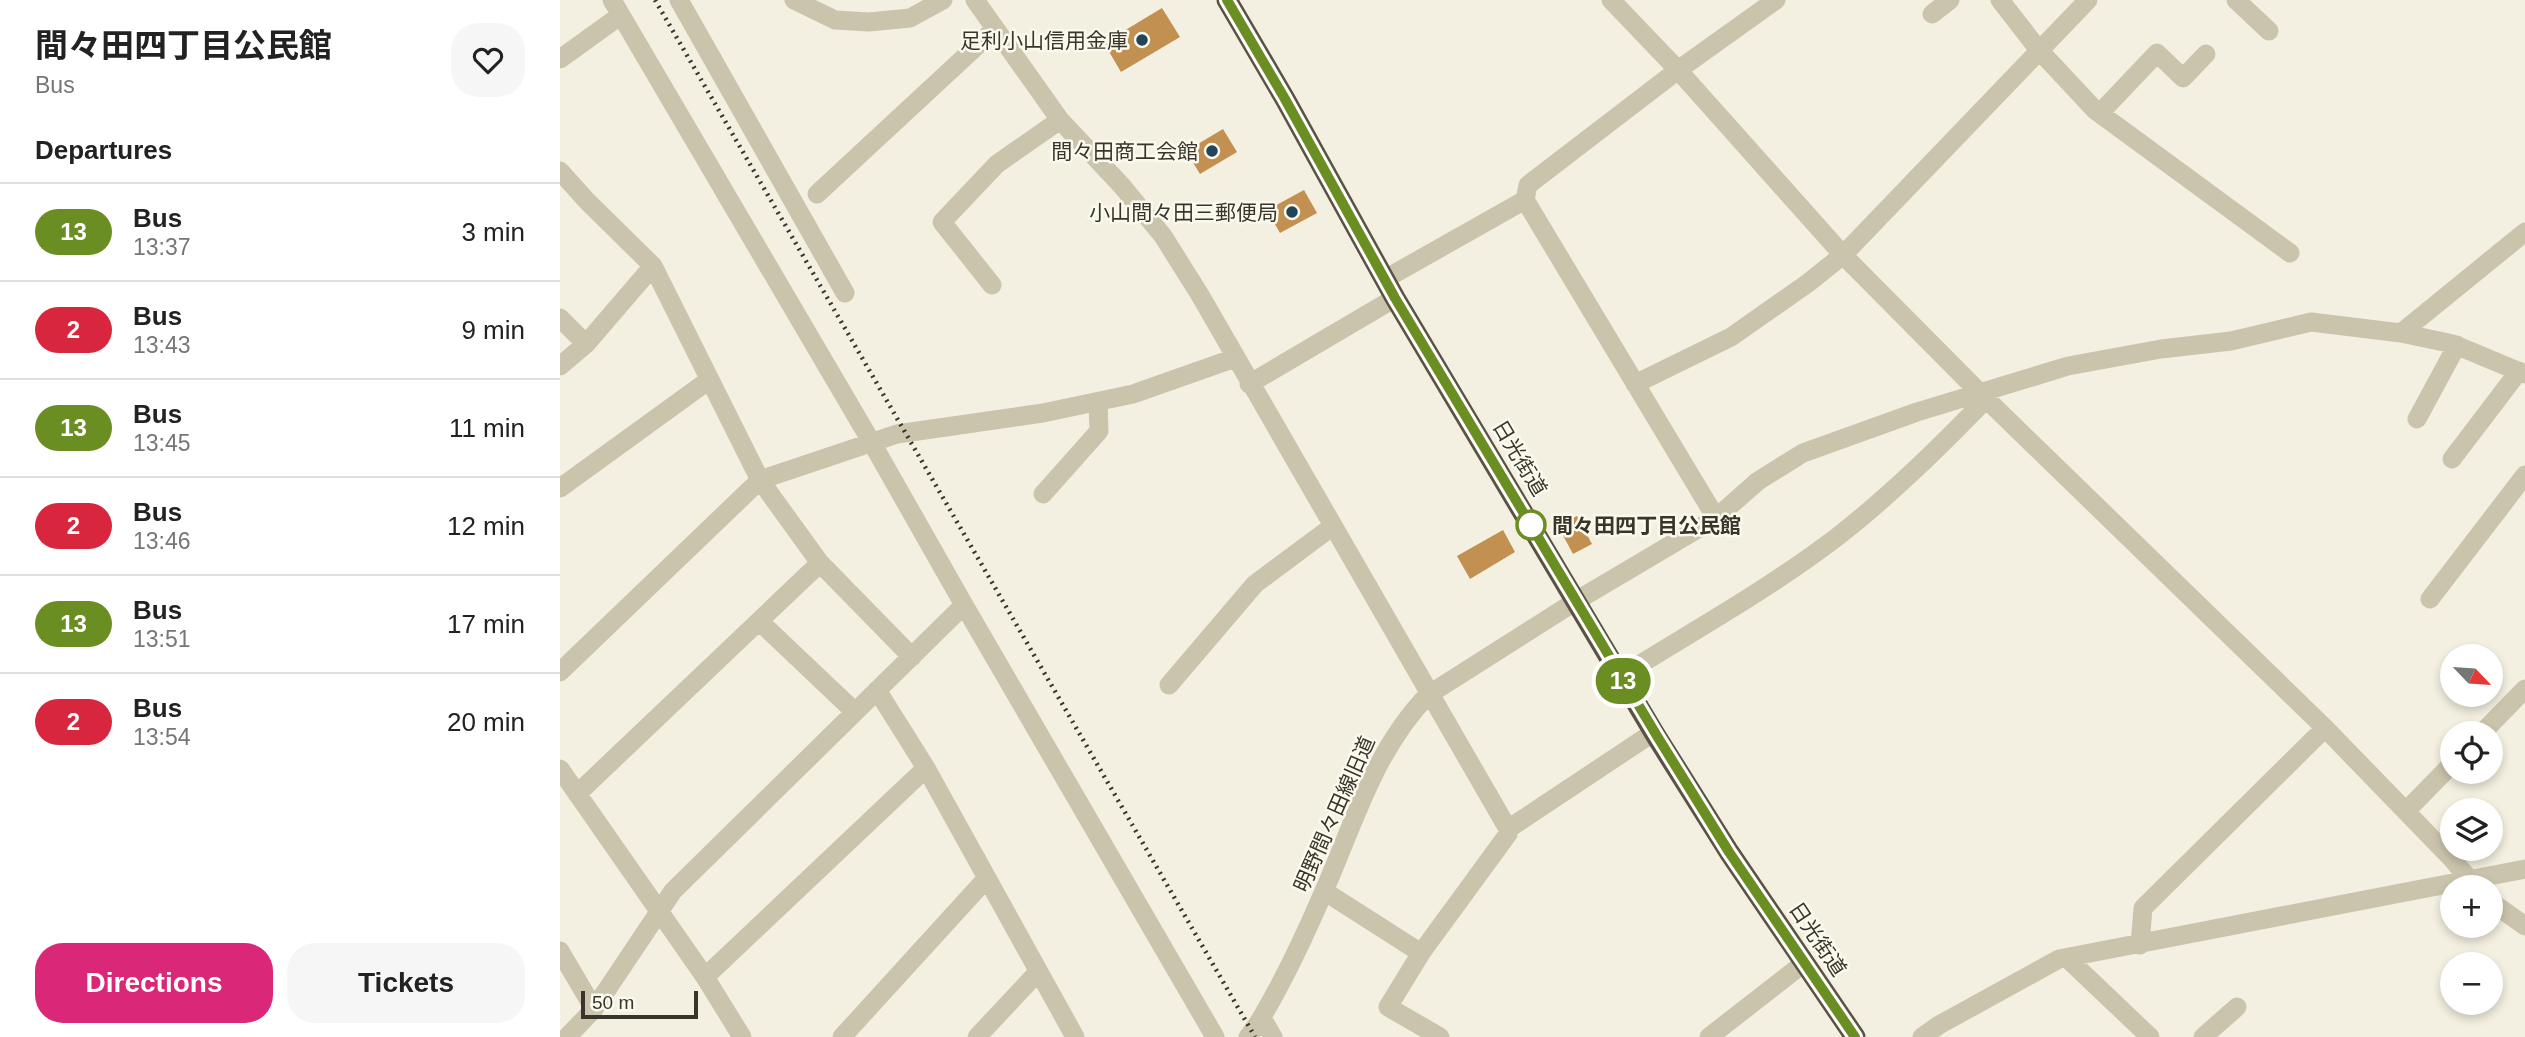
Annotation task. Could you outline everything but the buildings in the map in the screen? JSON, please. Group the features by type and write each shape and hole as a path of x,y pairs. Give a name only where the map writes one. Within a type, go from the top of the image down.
{"highway":[{"name":"日光街道","path":"1227,0 1390,288 1620,676 1729,852 1855,1037"}],"street":[{"path":"679,0 845,293"},
{"path":"794,0 835,20 869,22 910,18 943,0"},
{"path":"975,0 1060,120 1122,186 1163,236 1200,295 1507,829 1507,834 1421,954 1388,1007 1440,1037"},
{"path":"1611,0 1678,70 1843,255 1982,395 2325,728 2465,875"},
{"path":"1716,518 1525,201 1528,185 1678,70 1776,0"},
{"path":"1932,14 1950,0"},
{"path":"2000,0 2038,49 2100,114 2290,253"},
{"path":"1635,384 1731,337 1843,255 2038,49 2088,0"},
{"path":"2236,0 2269,31"},
{"path":"560,59 617,7 1215,1037"},
{"path":"817,194 995,29"},
{"path":"2100,114 2157,53 2183,78 2206,54"},
{"path":"992,285 942,222 997,164 1060,120"},
{"path":"560,171 653,266 760,480 820,563 912,657"},
{"path":"1249,384 1525,201"},
{"path":"2401,332 2525,232"},
{"path":"560,366 586,344 653,266"},
{"path":"560,318 586,344"},
{"name":"明野間々田線旧道","path":"1248,1037 1262,1018 1324,891 1360,802 1381,760 1412,712 1428,695 1576,601 1716,518 1758,481 1803,453 2068,366 2161,349 2231,341 2311,322 2401,332 2457,345 2522,373"},
{"path":"2417,419 2457,345"},
{"path":"560,672 760,480 905,432 1042,414 1098,402 1133,394 1235,358"},
{"path":"2452,459 2522,373"},
{"path":"560,488 709,380"},
{"path":"1620,676 1788,572 1838,536 1927,461 1982,395"},
{"path":"1043,494 1099,431 1098,402"},
{"path":"2430,600 2525,475"},
{"path":"1169,685 1255,584 1333,526"},
{"path":"577,794 820,563"},
{"path":"567,1037 594,1009 673,891 964,605"},
{"path":"759,621 855,712"},
{"path":"2494,721 2525,689"},
{"path":"877,690 926,768 1075,1037"},
{"path":"2140,945 2143,908 2325,728"},
{"path":"1507,829 1654,732"},
{"path":"705,977 926,768"},
{"path":"560,769 705,977 742,1037"},
{"path":"2406,811 2440,776"},
{"path":"2503,875 2525,869"},
{"path":"842,1037 986,878"},
{"path":"1922,1037 2059,960 2440,890"},
{"path":"1324,891 1421,954"},
{"path":"2503,910 2525,926"},
{"path":"560,951 594,1009"},
{"path":"2067,958 2150,1037"},
{"path":"1709,1037 1804,963"},
{"path":"977,1037 1038,972"},
{"path":"2203,1037 2237,1007"},
{"path":"1262,1018 1273,1037"}],"railway":[{"path":"655,0 1255,1037"}],"bus line":[{"name":"13","path":"1227,0 1395,298 1657,736 1729,852 1855,1037"}],"place":[{"name":"足利小山信用金庫","path":"1142,40"},
{"name":"間々田商工会館","path":"1212,151"},
{"name":"小山間々田三郵便局","path":"1292,212"},
{"name":"間々田四丁目公民館","path":"1531,525"}]}
